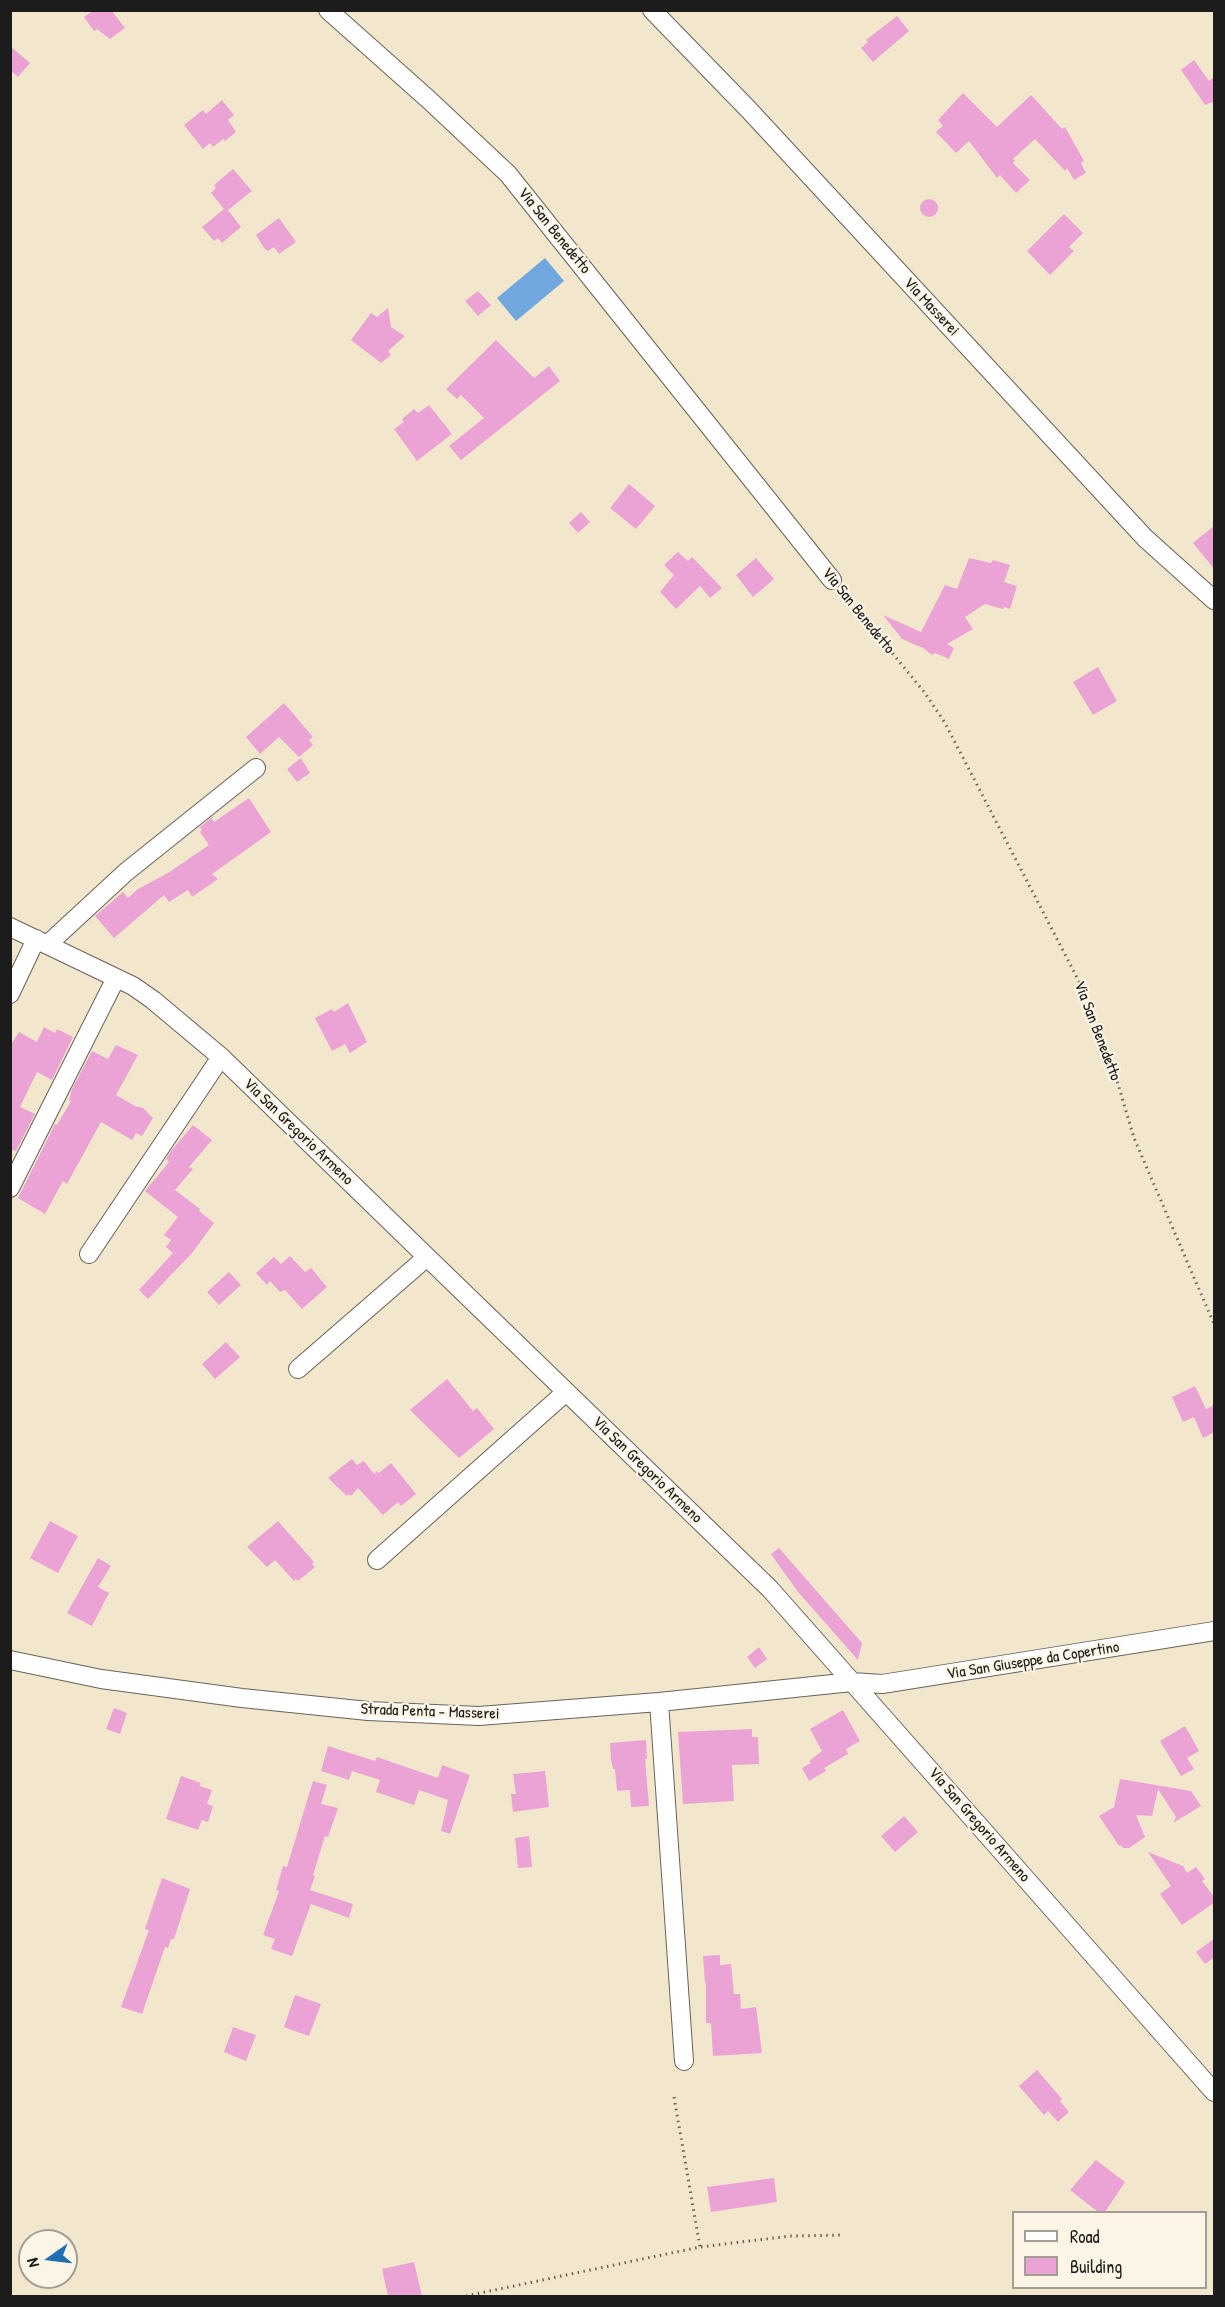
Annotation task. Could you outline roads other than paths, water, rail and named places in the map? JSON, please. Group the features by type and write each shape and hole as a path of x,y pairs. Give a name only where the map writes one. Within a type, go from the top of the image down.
{"street":[{"name":"Via San Benedetto","path":"328,10 508,174 832,580"},
{"name":"Via Masserei","path":"652,10 749,110 1145,538 1215,600"},
{"path":"10,994 41,942 256,768"},
{"name":"Via San Gregorio Armeno","path":"10,927 133,986 221,1057 770,1589 1215,2092"},
{"path":"10,1188 116,978"},
{"path":"89,1254 221,1057"},
{"path":"298,1369 427,1257"},
{"path":"377,1560 566,1392"},
{"name":"Via San Giuseppe da Copertino","path":"852,1682 882,1684 1215,1631"},
{"name":"Strada Penta - Masserei","path":"10,1660 101,1679 242,1698 368,1711 479,1716 659,1702 852,1682"},
{"path":"659,1702 684,2061"}],"water":[{"path":"545,258 564,281 516,321 497,298"}]}
